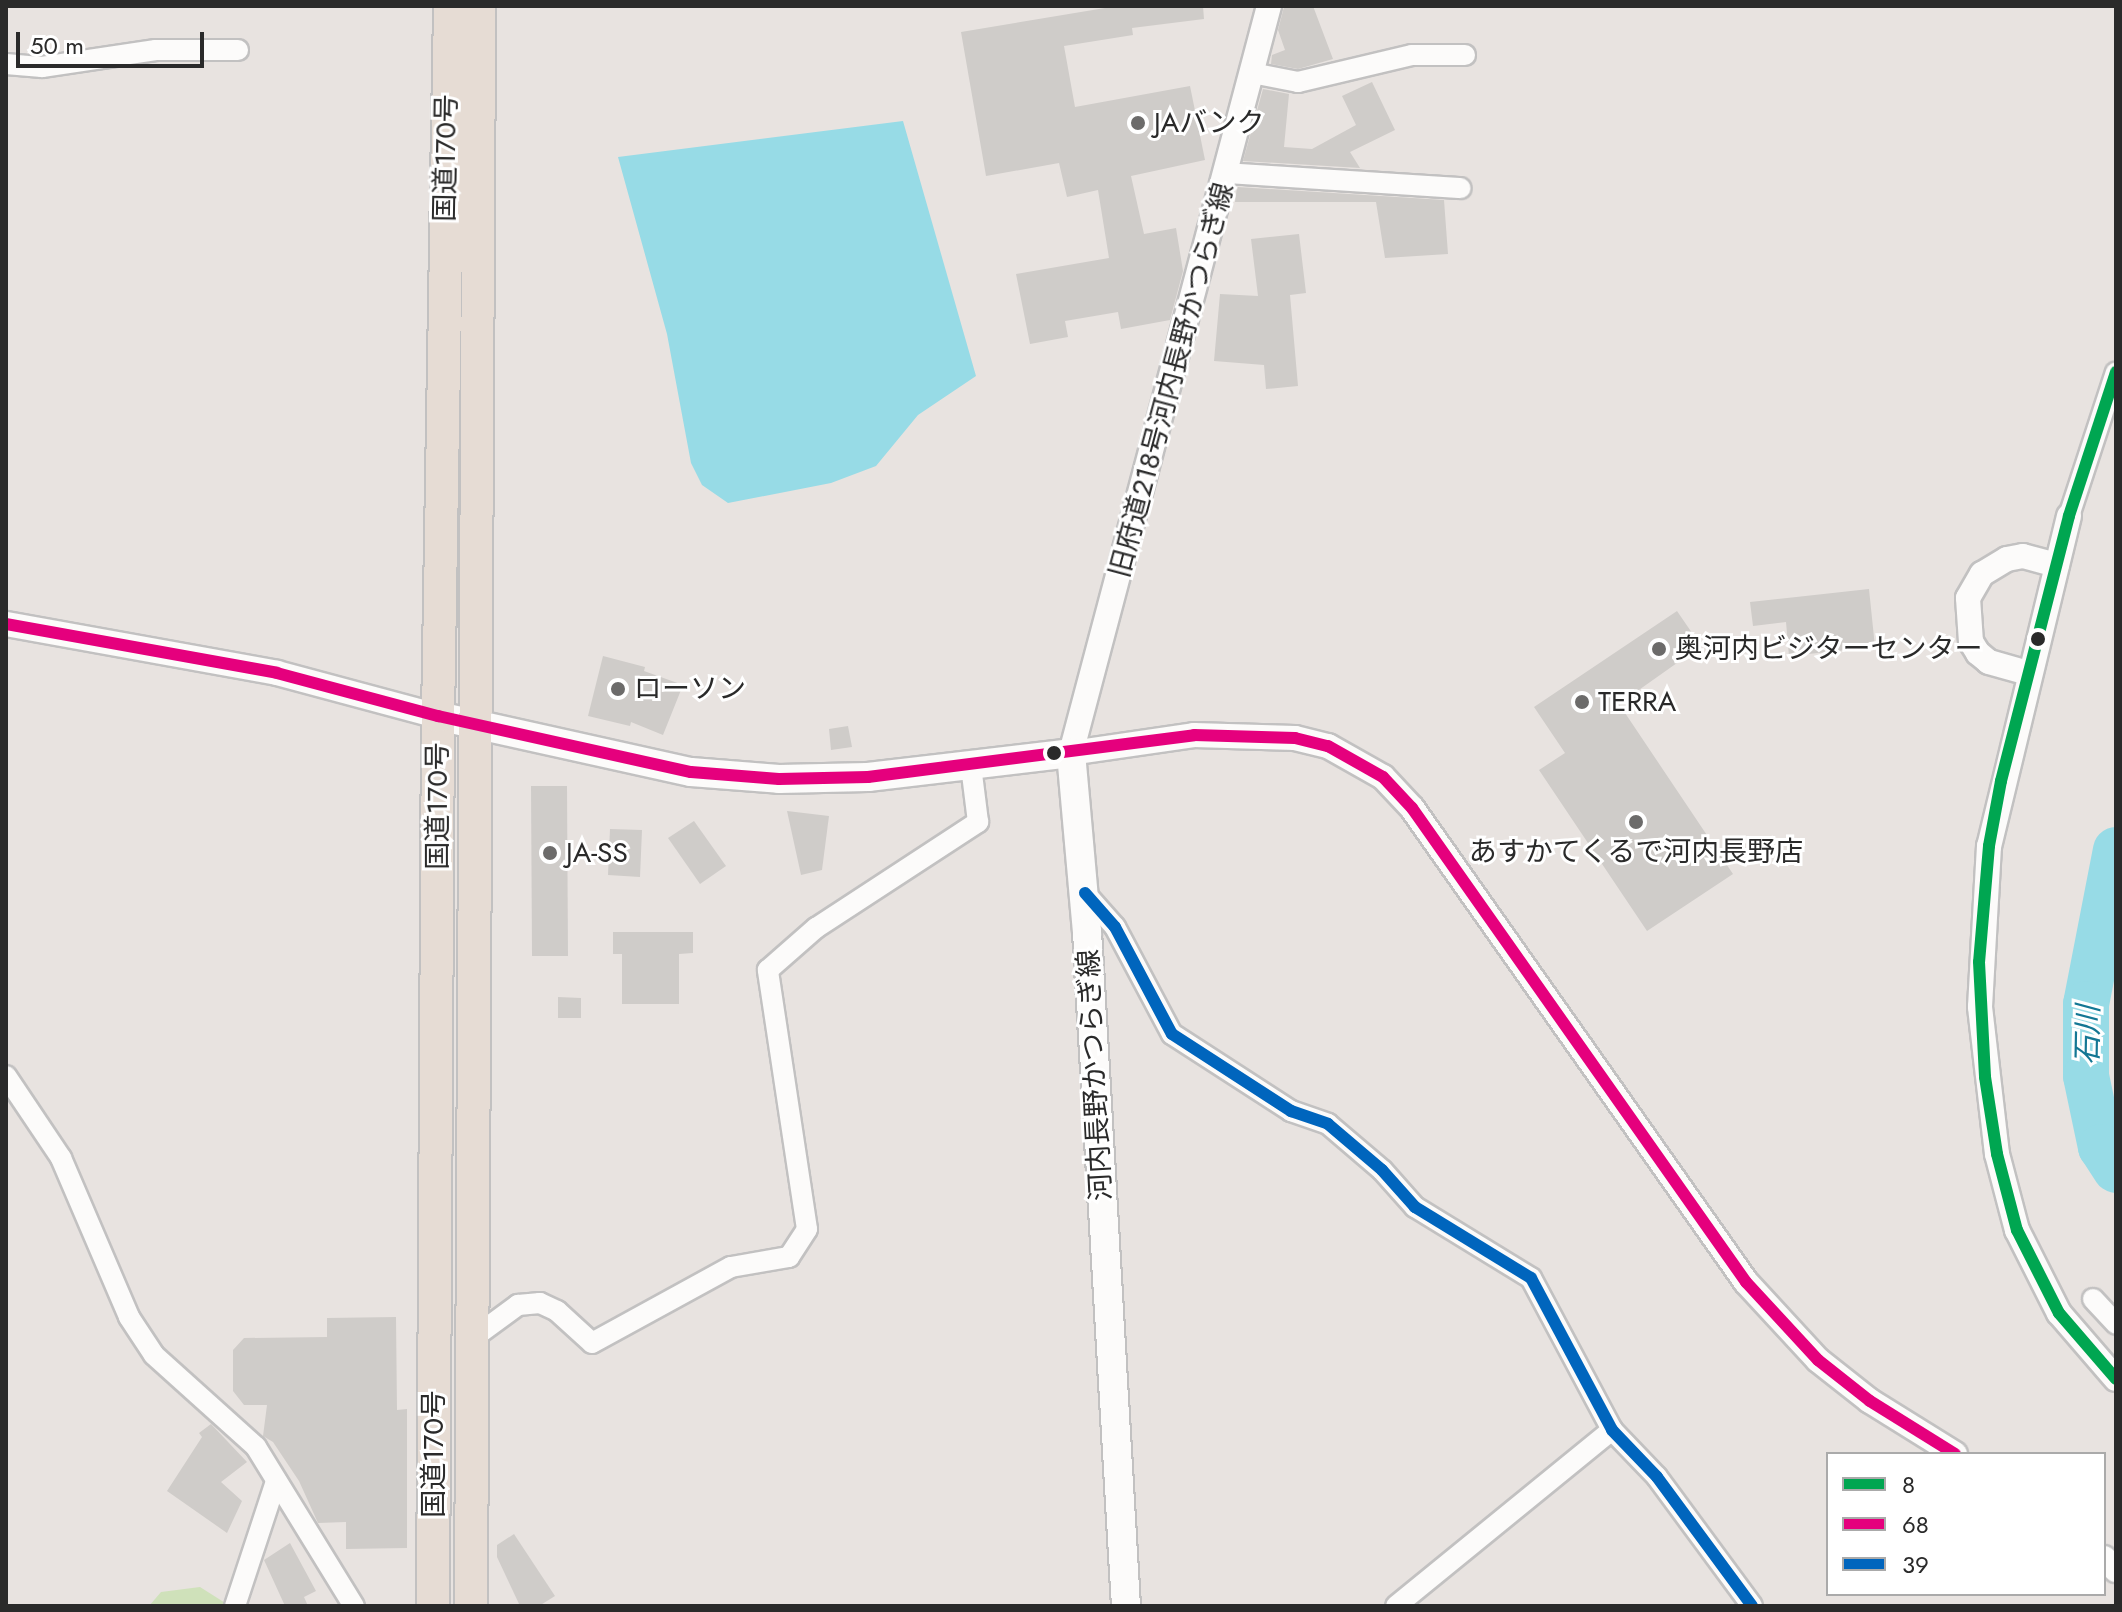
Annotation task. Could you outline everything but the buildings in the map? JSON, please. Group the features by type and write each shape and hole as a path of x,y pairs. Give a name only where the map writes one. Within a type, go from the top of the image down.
{"highway":[{"name":"国道170号","path":"433,1606 438,716 450,6"},
{"name":"国道170号","path":"471,1606 479,6"}],"main road":[{"path":"438,716 474,721 691,772 779,779 971,766 1071,753"},
{"name":"河内長野かつらぎ線","path":"1071,753 1083,891 1126,1606"}],"street":[{"name":"旧府道218号河内長野かつらぎ線","path":"1071,753 1269,6"},
{"path":"6,64 42,67 156,50 238,50"},
{"path":"1252,73 1298,82 1412,55 1465,55"},
{"path":"1226,173 1461,188"},
{"path":"2116,372 2069,516 2028,673 2001,781 1982,907 1985,1077 1999,1165 2017,1230 2059,1313 2116,1379"},
{"path":"2028,673 1989,662 1978,653 1971,642 1968,598 1982,574 2007,559 2023,556 2057,565"},
{"path":"6,624 277,673 438,716"},
{"path":"1071,753 1194,735 1295,738 1328,746 1383,777 1446,855 1746,1282 1818,1360 1870,1401 1952,1452"},
{"path":"473,1338 518,1305 540,1303 557,1311 592,1343 731,1267 789,1257 807,1229 768,970 816,928 978,822 971,766"},
{"path":"1083,891 1115,927 1172,1034 1291,1111 1328,1124 1382,1170 1415,1207 1531,1278 1612,1430 1657,1477 1752,1606"},
{"path":"6,1076 61,1158 129,1317 154,1355 256,1447 354,1606"},
{"path":"2093,1299 2116,1324"},
{"path":"1396,1606 1612,1430"},
{"path":"235,1606 276,1481"}],"green space":[{"path":"200,1587 230,1606 149,1606 161,1592"}],"water":[{"path":"903,121 976,376 918,415 876,466 831,483 728,503 702,485 691,463 667,334 618,157"}],"waterway":[{"name":"石川","path":"2116,850 2086,1004 2086,1076 2101,1147 2116,1170"}],"transit line":[{"name":"8","path":"2116,372 2069,516 2001,781 1989,846 1979,962 1985,1077 1997,1154 2017,1230 2059,1313 2116,1379"},
{"name":"68","path":"6,624 277,673 438,716 691,772 779,779 868,777 1194,735 1295,738 1328,746 1383,777 1412,808 1746,1282 1818,1360 1870,1401 1952,1452"},
{"name":"39","path":"1085,893 1115,927 1172,1034 1291,1111 1328,1124 1382,1170 1415,1207 1531,1278 1612,1430 1657,1477 1752,1606"}],"place":[{"name":"JAバンク","path":"1138,123"},
{"name":"奥河内ビジターセンター","path":"1659,649"},
{"name":"ローソン","path":"618,689"},
{"name":"TERRA","path":"1582,702"},
{"name":"あすかてくるで河内長野店","path":"1636,822"},
{"name":"JA-SS","path":"550,853"}]}
